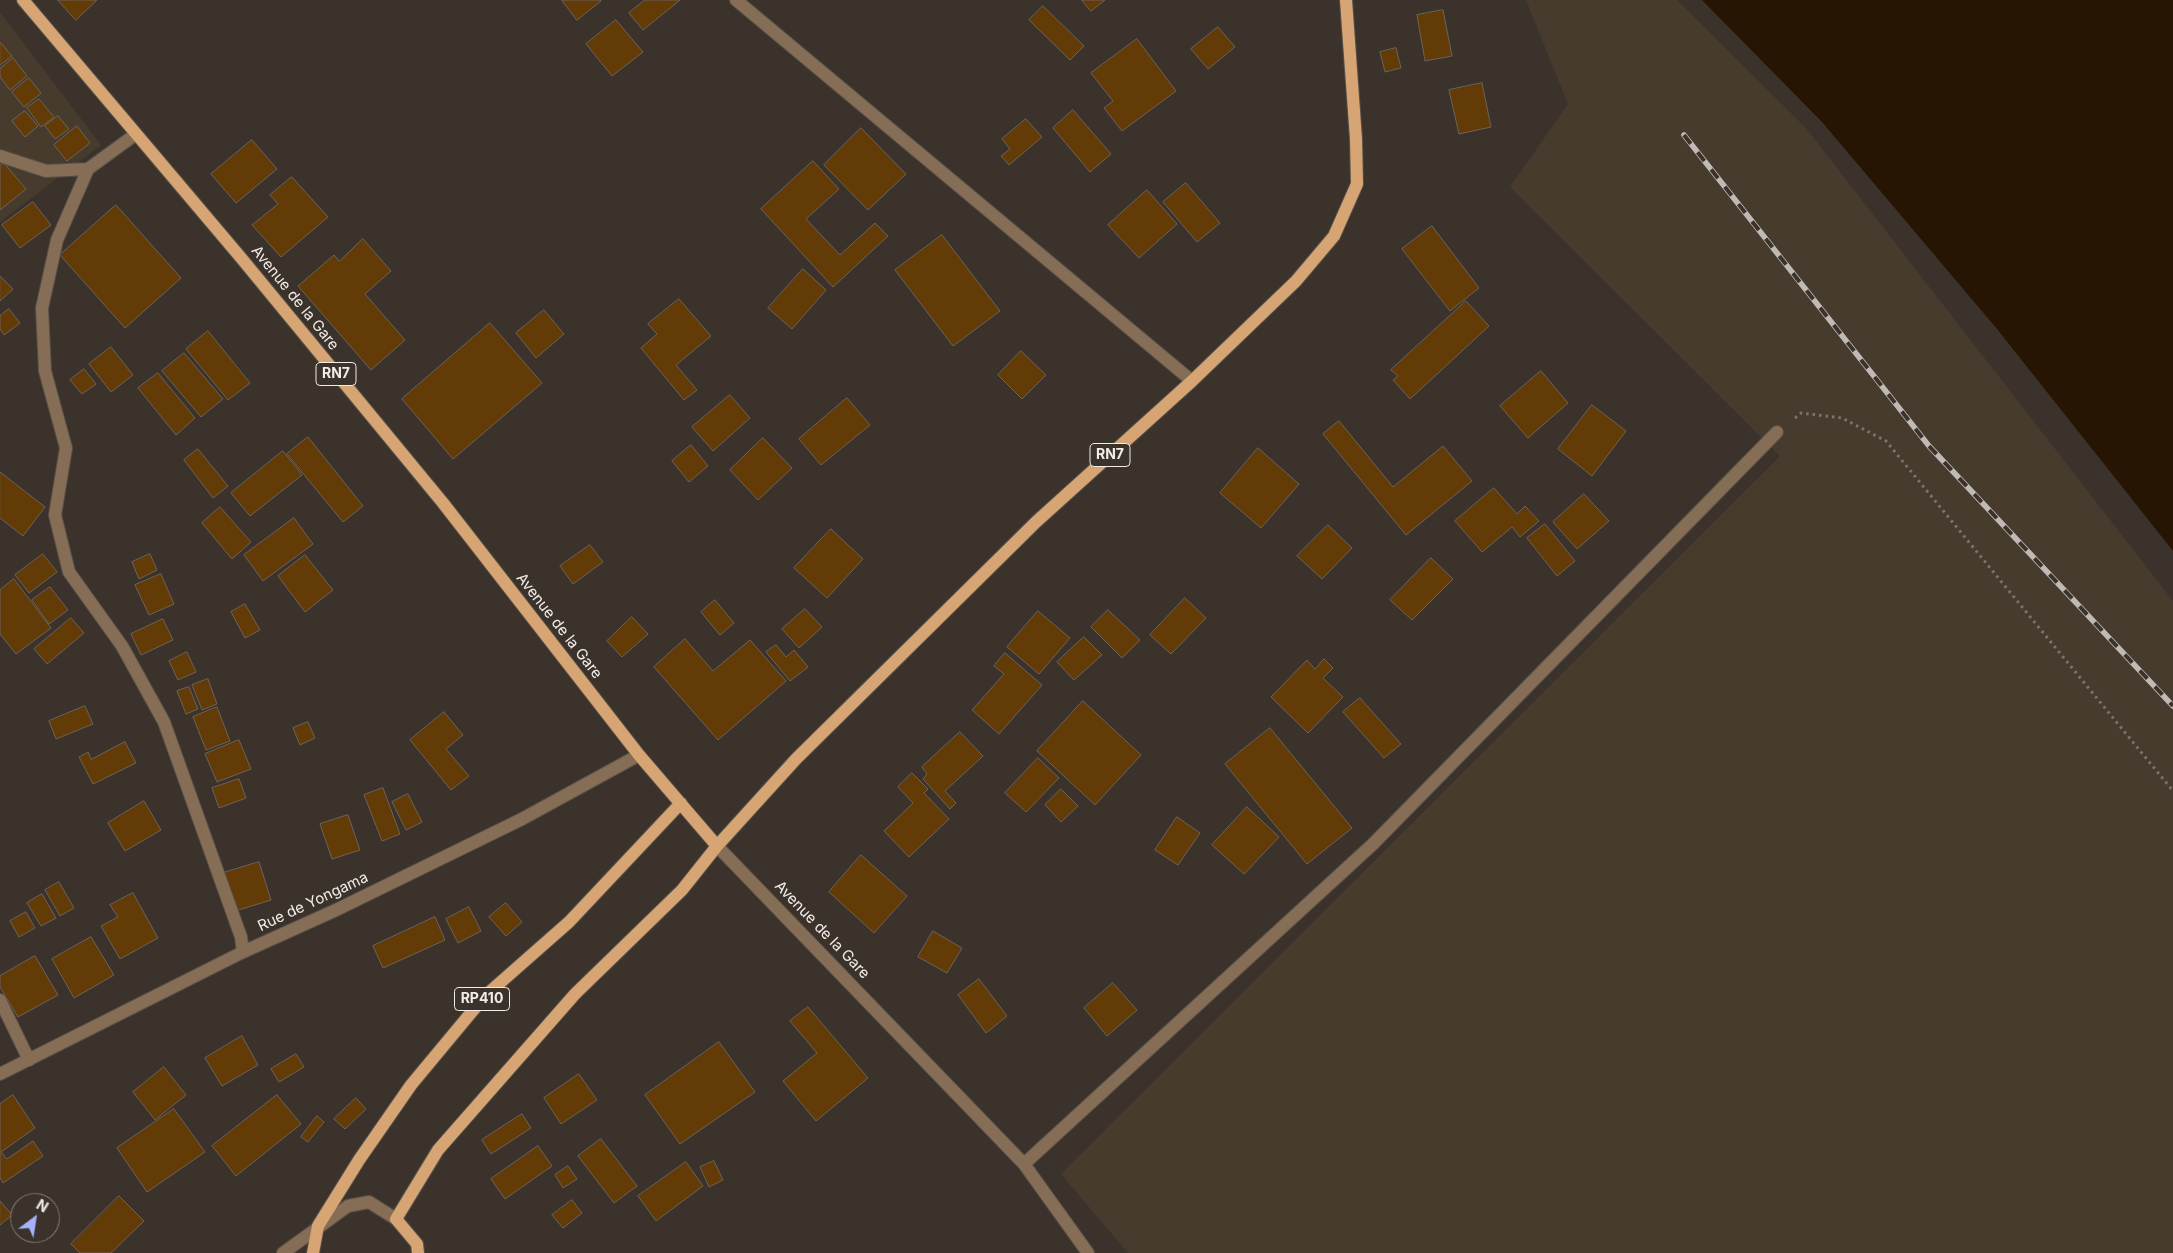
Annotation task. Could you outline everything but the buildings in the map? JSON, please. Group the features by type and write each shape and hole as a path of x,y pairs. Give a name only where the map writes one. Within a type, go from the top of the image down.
{"main road":[{"name":"Avenue de la Gare","path":"23,0 248,266 443,504 639,756 717,846"},
{"name":"RN7","path":"717,846 796,759 1022,536 1192,381 1303,273 1334,236 1357,184 1356,139 1346,0"},
{"name":"RP410","path":"313,1253 318,1226 359,1160 411,1085 485,996 569,922 681,803"},
{"path":"418,1253 417,1244 396,1219 438,1150 575,994 682,890 717,846"}],"street":[{"path":"736,0 1192,381"},
{"path":"136,134 88,169 57,240 42,308 44,371 66,448 55,515 69,572 122,646 164,722 241,937 243,952"},
{"path":"0,156 46,170 88,169"},
{"path":"1024,1164 1374,844 1777,432"},
{"name":"Rue de Yongama","path":"0,1074 243,952 336,910 522,818 639,756"},
{"name":"Avenue de la Gare","path":"717,846 1024,1164 1088,1253"},
{"path":"0,1000 29,1060"},
{"path":"283,1253 348,1206 369,1202 396,1219"}],"path":[{"path":"1777,432 1800,413 1842,418 1886,441 2173,791"}],"shaded area":[{"path":"1526,0 1677,0 1806,128 2173,601 2173,1253 1128,1253 1061,1174 1780,456 1510,187 1568,104"},
{"path":"1702,0 2173,0 2173,551 1997,329 1822,122"},
{"path":"0,12 101,145 0,222"}],"railway":[{"path":"1684,135 1929,446 2173,706"}]}
